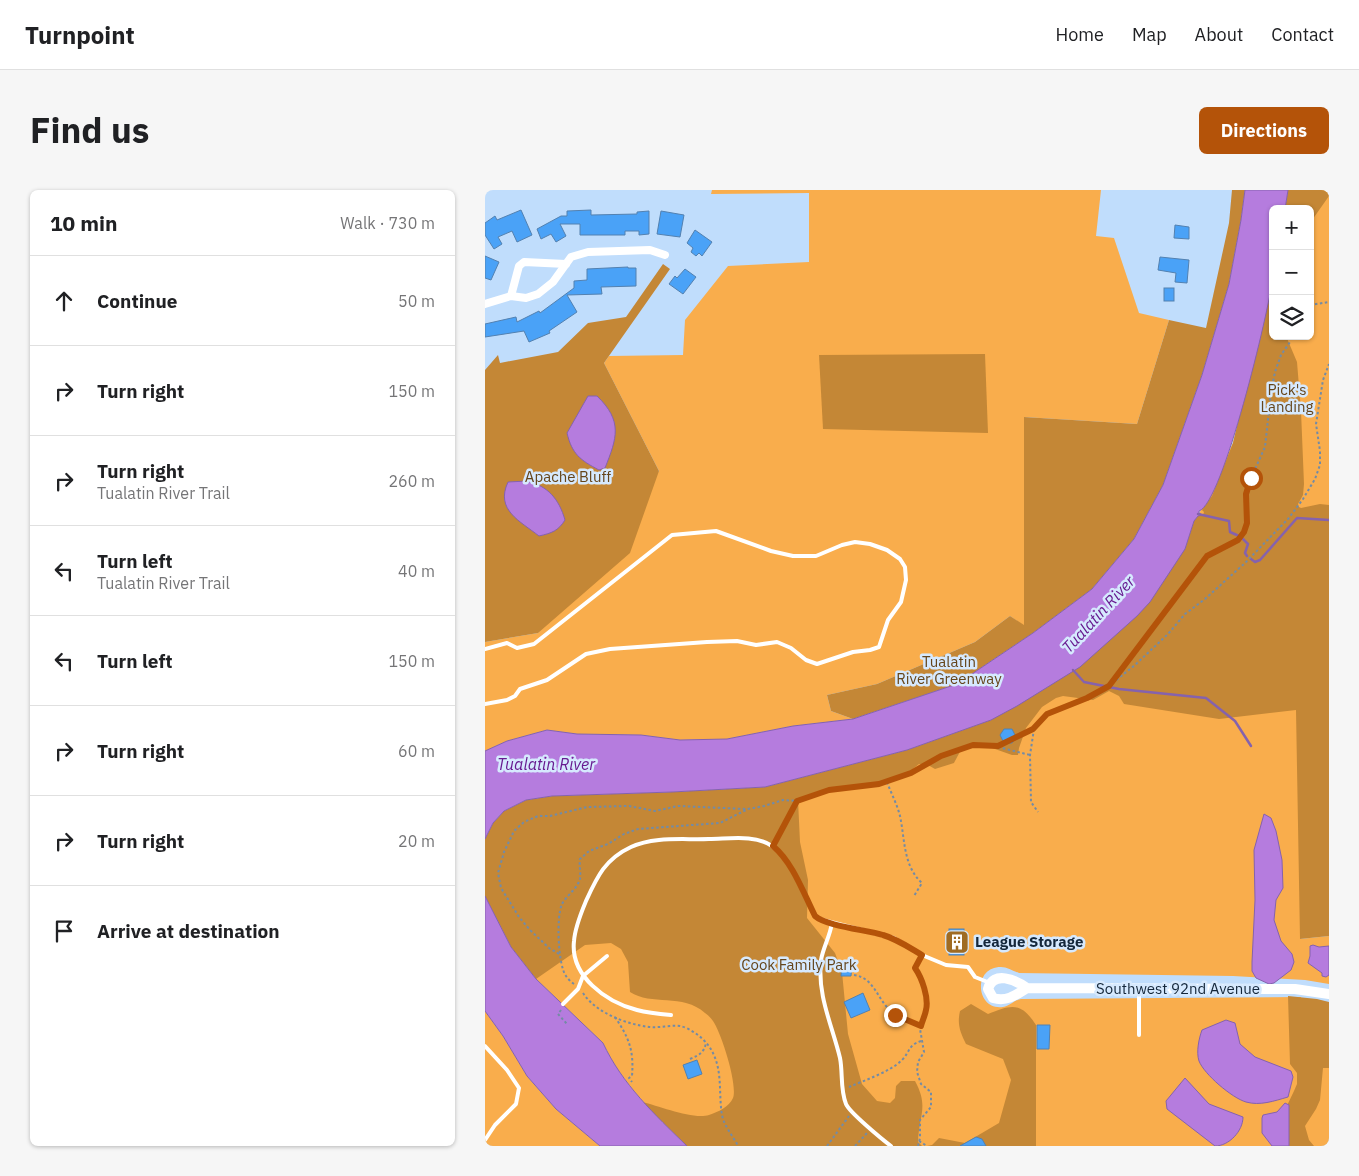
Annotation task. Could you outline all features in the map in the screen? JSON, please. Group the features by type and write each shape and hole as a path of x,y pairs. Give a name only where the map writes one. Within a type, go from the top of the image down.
{"street":[{"path":"485,304 511,296 526,298 538,294 553,282 571,257 588,252 650,250 665,256"},
{"path":"511,296 519,266 524,262 566,264"},
{"name":"Southwest 92nd Avenue","path":"1027,988 1009,978 998,979 990,983 988,989 993,998 1002,1000 1011,998 1027,988 1139,987 1307,990 1329,994"}],"lane":[{"path":"485,649 507,643 517,648 534,644 672,535 716,531 771,551 793,556 817,556 842,544 855,542 870,544 887,550 900,559 905,567 906,580 901,602 888,620 879,647 870,650 853,652 817,664 806,660 791,648 777,642 756,644 737,641 707,642 610,649 586,654 547,680 520,689 515,696 507,700 485,704"},
{"path":"671,1015 645,1012 625,1006 599,991 578,969 574,951 574,940 578,923 592,888 604,866 632,847 657,840 760,840 773,846 781,854 815,916 819,919 894,938 922,955 946,965 968,967 975,977 990,983"},
{"path":"833,923 821,958 821,983 825,1007 840,1059 846,1105 891,1146"},
{"path":"563,1006 578,989 583,976 607,956"},
{"path":"1139,987 1139,1035"},
{"path":"485,1046 507,1070 519,1088 515,1104 495,1125 485,1140"}],"path":[{"path":"1314,305 1329,302"},
{"path":"1109,686 1207,556 1238,540 1244,532 1247,523 1246,494 1265,447 1274,378 1281,355 1290,340"},
{"path":"998,746 1033,729 1047,714 1094,696 1109,686 1135,665 1168,634 1185,614 1205,599 1288,519 1315,479 1320,465 1316,424 1323,380 1329,364"},
{"path":"1033,729 1029,755 1031,802 1038,812"},
{"path":"560,954 549,948 519,917 501,888 498,873 514,831 524,822 538,816 550,816 587,808 629,806 655,811 678,806 748,809 783,800 797,801 829,790 887,782 911,773 941,756 973,745 998,746 1029,755"},
{"path":"887,782 900,815 909,865 915,877 922,883 914,896"},
{"path":"773,846 797,801"},
{"path":"738,1146 722,1116 721,1092 716,1061 705,1043 697,1035 682,1027 649,1027 615,1017 592,1004 565,976 560,954 559,923 563,903 580,878 580,860 589,851 638,829 720,823 748,809"},
{"path":"918,1146 920,1120 931,1107 931,1092 921,1084 917,1072 918,1062 924,1052 921,1041 921,1026 926,1010 926,999 920,975 915,968 922,955"},
{"path":"854,975 869,981 895,1015 921,1026"},
{"path":"563,1006 558,1014 567,1024"},
{"path":"615,1017 630,1043 632,1076 629,1078 632,1082"},
{"path":"843,1090 894,1066 905,1057 912,1044 921,1041"},
{"path":"690,1059 703,1052 705,1043"},
{"path":"827,1146 852,1112"},
{"path":"855,1146 871,1128"},
{"path":"919,1141 927,1146"}],"green space":[{"path":"712,190 1101,190 1096,236 1114,238 1139,313 1169,320 1137,424 1024,417 1024,626 1010,616 975,642 877,684 827,695 831,711 853,719 793,726 727,739 680,740 641,735 577,734 547,730 507,741 485,751 485,642 538,633 659,471 604,363 609,356 683,355 685,320 728,266 809,262 809,193 711,194"},
{"name":"Tualatin River Greenway","path":"1232,190 1245,190 1229,284 1202,375 1163,485 1134,539 1092,589 1033,633 957,684 853,719 831,711 827,695 877,684 975,642 1010,616 1024,625 1024,417 1137,424 1169,320 1206,328 1229,223"},
{"name":"Cook Family Park","path":"1288,190 1329,190 1329,709 1300,939 1329,936 1329,984 1305,980 1233,976 1019,973 1001,967 992,969 985,974 981,989 987,1002 994,1006 1003,1007 1021,999 1301,997 1301,1068 1329,1068 1329,1146 687,1146 651,1111 629,1085 603,1043 536,979 511,947 485,896 485,839 765,787 907,750 954,732 1199,514 1233,443 1269,294 1269,340 1314,340 1314,205 1286,205"},
{"path":"1288,190 1329,190 1329,196 1314,217 1314,205 1286,205"},
{"name":"Apache Bluff","path":"663,264 670,269 604,363 659,471 630,553 538,633 485,642 485,370 498,355 500,363 558,352 588,323 626,317"},
{"name":"Pick's Landing","path":"1269,294 1269,340 1288,340 1297,362 1304,484 1303,495 1298,504 1301,508 1320,504 1329,505 1329,936 1300,939 1296,710 1219,719 1124,704 1119,696 1109,691 1093,700 1063,696 1056,698 1042,707 1026,728 1018,755 1012,755 978,743 972,744 962,749 954,763 935,769 928,765 919,764 903,777 887,781 837,787 798,800 800,842 808,880 807,918 835,953 842,972 848,1034 862,1084 877,1101 890,1103 895,1098 896,1086 901,1081 915,1081 922,1098 918,1142 922,1146 687,1146 642,1102 694,1116 709,1115 729,1104 733,1098 734,1091 731,1071 724,1047 713,1021 696,1007 687,1003 647,998 630,992 628,962 621,949 611,943 585,945 536,979 511,947 485,896 485,839 493,823 504,811 526,800 552,796 765,787 907,750 991,720 1185,549 1194,521 1198,516 1203,515 1204,512 1202,510 1212,496 1233,443"},
{"path":"985,354 988,433 823,429 819,355"},
{"path":"1288,996 1329,1002 1329,1068 1323,1068 1320,1100 1305,1126 1309,1140 1314,1146 1282,1146 1283,1114 1297,1084 1297,1073 1290,1064"},
{"path":"971,1004 988,1014 1004,1008 1015,1007 1026,1012 1036,1025 1036,1146 927,1146 932,1145 939,1138 965,1143 999,1123 1011,1080 1003,1059 966,1044 960,1028 959,1016 960,1011"},
{"path":"485,1011 503,1036 527,1076 556,1109 600,1146 485,1146"}],"water":[{"name":"Tualatin River","path":"1245,190 1288,190 1286,205 1269,205 1269,300 1243,403 1220,476 1209,500 1199,511 1202,515 1198,516 1194,521 1185,549 1150,602 1080,667 991,720 907,750 765,787 552,796 526,800 504,811 493,823 485,839 485,751 507,741 547,730 577,734 641,735 680,740 727,739 793,726 853,719 957,684 1033,633 1092,589 1134,539 1163,485 1202,375 1229,284"},
{"path":"588,396 597,396 611,414 614,422 615,439 605,468 599,470 578,456 571,446 567,433"},
{"path":"527,481 541,486 552,494 563,512 565,520 560,527 548,534 539,536 517,520 507,507 505,492 508,482"},
{"path":"1264,814 1271,818 1276,831 1282,860 1283,888 1276,900 1274,920 1281,941 1292,954 1294,962 1291,970 1274,983 1269,984 1256,978 1252,971 1255,900 1254,850"},
{"path":"485,896 511,947 536,979 603,1043 629,1085 651,1111 687,1146 600,1146 556,1109 527,1076 503,1036 485,1011"},
{"path":"1310,946 1319,947 1329,946 1329,975 1326,977 1322,976 1322,973 1308,963"},
{"path":"1226,1020 1235,1023 1240,1044 1255,1057 1291,1071 1293,1077 1288,1097 1262,1103 1246,1102 1226,1091 1206,1072 1198,1057 1198,1045 1202,1030"},
{"path":"1185,1078 1209,1104 1243,1117 1241,1127 1230,1141 1215,1146 1167,1109 1166,1101"},
{"path":"1285,1103 1289,1105 1289,1146 1272,1146 1262,1133 1262,1118 1263,1115 1277,1112"}],"building":[{"path":"521,210 532,235 517,242 512,231 498,237 502,244 494,249 485,235 485,223 495,216 497,220"},
{"path":"591,210 591,215 637,214 637,212 649,211 649,234 639,235 639,231 625,231 625,235 580,235 580,224 560,224 566,236 556,242 551,234 541,239 537,229 561,216 567,216 567,211"},
{"path":"661,211 684,215 680,237 657,234"},
{"path":"1175,225 1189,227 1189,239 1174,238"},
{"path":"695,230 712,242 702,256 699,253 696,256 691,252 693,248 687,243"},
{"path":"485,256 499,262 491,280 485,278"},
{"path":"1160,257 1189,260 1187,283 1175,282 1176,273 1158,270"},
{"path":"636,268 636,286 601,287 602,294 567,295 577,312 549,331 550,333 529,342 524,331 485,337 485,324 516,317 517,322 539,311 540,313 574,288 574,281 587,280 587,269"},
{"path":"685,269 696,277 683,294 669,284 675,276 677,278"},
{"path":"1164,288 1174,288 1174,301 1164,301"},
{"path":"1004,729 1012,729 1016,737 1012,743 1004,743 1000,735"},
{"name":"League Storage","path":"949,929 964,929 964,955 949,955"},
{"path":"842,964 852,965 851,976 841,976"},
{"path":"863,993 870,1010 851,1018 844,1002"},
{"path":"1037,1025 1050,1025 1049,1049 1037,1049"},
{"path":"697,1060 702,1074 688,1079 683,1065"},
{"path":"976,1137 982,1139 986,1146 960,1146"}],"waterway":[{"path":"1198,514 1229,521 1230,532 1239,536"},
{"path":"1251,559 1255,562 1260,560 1297,518 1329,520"},
{"path":"1242,538 1248,544 1245,553 1247,556"},
{"path":"1073,670 1084,682 1119,689 1206,698 1235,721 1251,746"}],"place":[{"name":"League Storage","path":"957,942"}],"route":[{"path":"895,1015 921,1026 927,1005 920,975 915,968 922,955 894,938 833,923 815,916 789,866 773,846 797,801 829,790 869,786 887,782 911,773 941,756 973,745 998,746 1033,729 1043,716 1058,708 1100,693 1109,686 1207,556 1231,545 1244,532 1247,523 1246,494 1251,478"}]}
